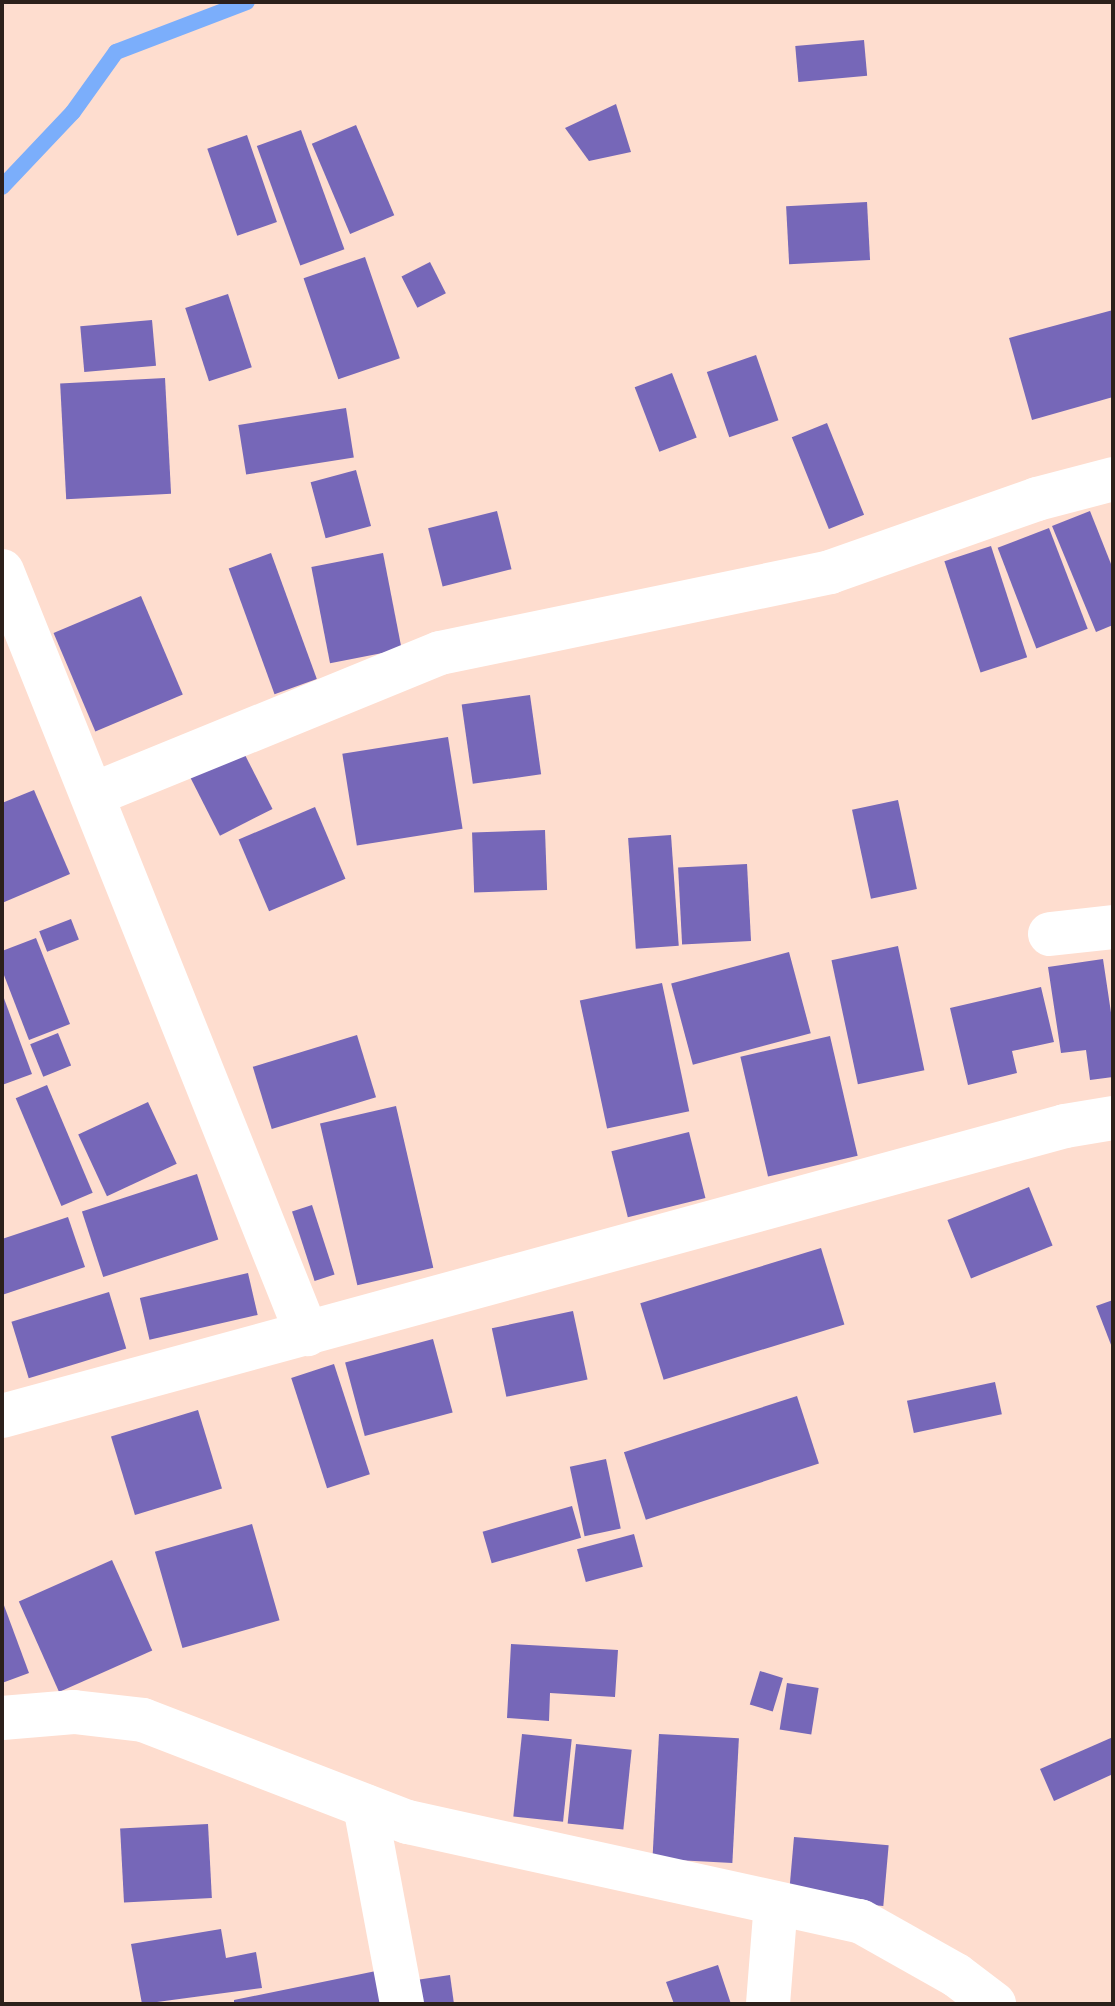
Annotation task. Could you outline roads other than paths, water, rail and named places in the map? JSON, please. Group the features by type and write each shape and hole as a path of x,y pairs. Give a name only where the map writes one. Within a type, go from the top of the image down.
{"street":[{"path":"92,795 440,653 830,572 1037,499 1113,479"},
{"path":"2,571 307,1334"},
{"path":"1050,934 1113,927"},
{"path":"3,1414 1065,1126 1113,1118"},
{"path":"2,1718 74,1712 143,1720 408,1822 860,1921 956,1975 994,2004"},
{"path":"365,1806 402,2004"},
{"path":"768,2004 776,1903"}],"waterway":[{"path":"2,187 73,112 116,52 247,2"}]}
